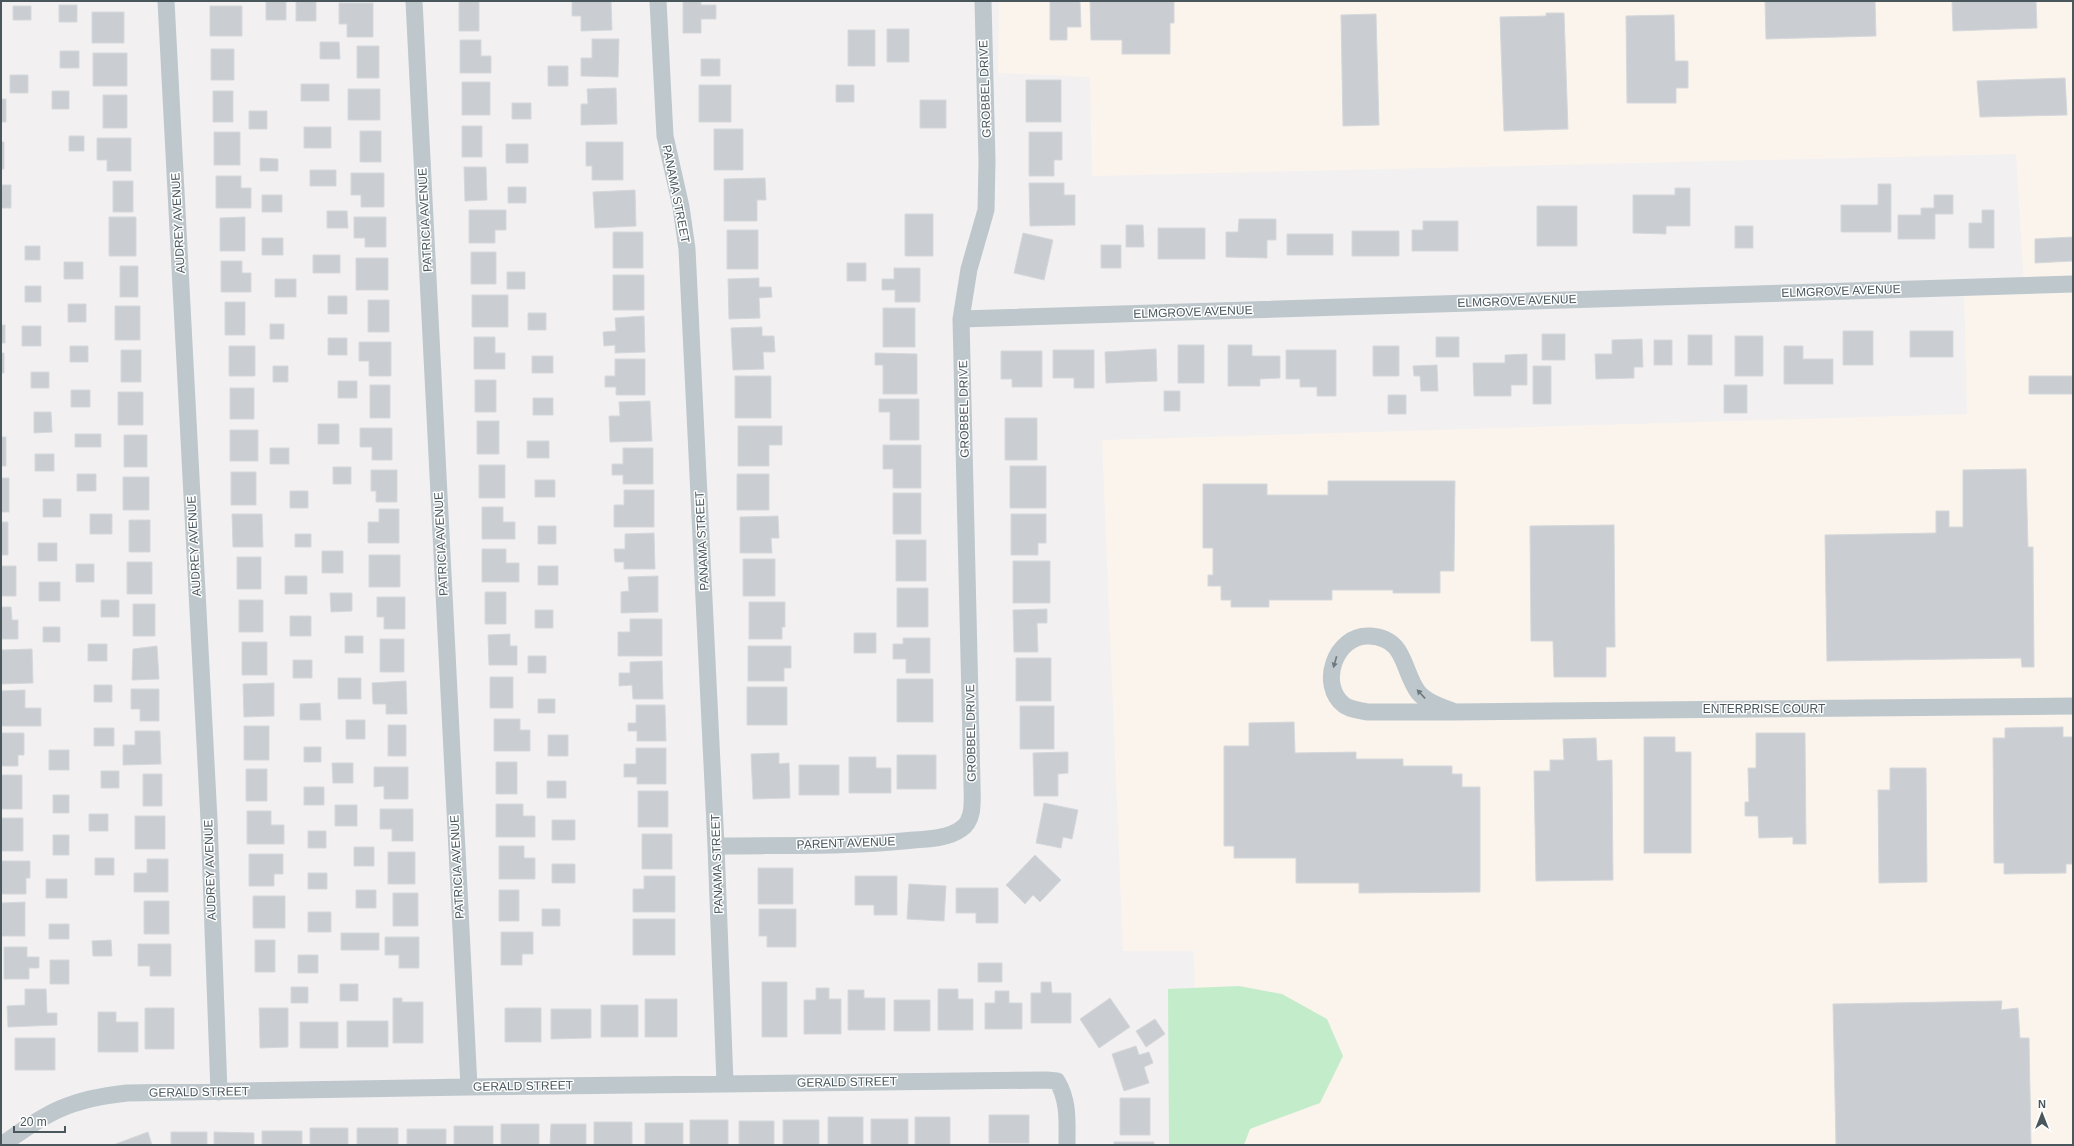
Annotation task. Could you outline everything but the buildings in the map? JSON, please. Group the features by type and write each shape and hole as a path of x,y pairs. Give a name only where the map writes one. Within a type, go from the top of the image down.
{"street":[{"name":"AUDREY AVENUE","path":"166,1 208,820 219,1092"},
{"name":"PATRICIA AVENUE","path":"414,1 469,1086"},
{"name":"PANAMA STREET","path":"658,1 665,136 681,207 687,249 716,846 725,1083"},
{"name":"GROBBEL DRIVE","path":"969,821 972,784 962,319 969,269 986,210 987,161 983,1"},
{"name":"ELMGROVE AVENUE","path":"962,319 2073,284"},
{"name":"ENTERPRISE COURT","path":"1455,712 1436,705 1424,698 1418,692 1401,656 1390,642 1380,638 1363,636 1348,642 1338,654 1333,671 1333,686 1339,700 1345,706 1367,712 1455,712 2073,706"},
{"name":"PARENT AVENUE","path":"716,846 839,845 901,842 950,834 961,830 969,821"},
{"name":"GERALD STREET","path":"3,1144 50,1112 84,1099 127,1093 469,1086 1047,1080 1057,1081 1063,1092 1067,1106 1067,1145"}],"shaded area":[{"path":"999,1 2073,1 2073,1145 1196,1145 1194,951 1123,951 1102,440 1967,414 1964,288 2024,287 2016,154 1092,176 1090,77 998,73"}],"green space":[{"path":"1239,986 1282,994 1327,1019 1343,1056 1320,1103 1250,1129 1244,1145 1169,1145 1168,989"}]}
